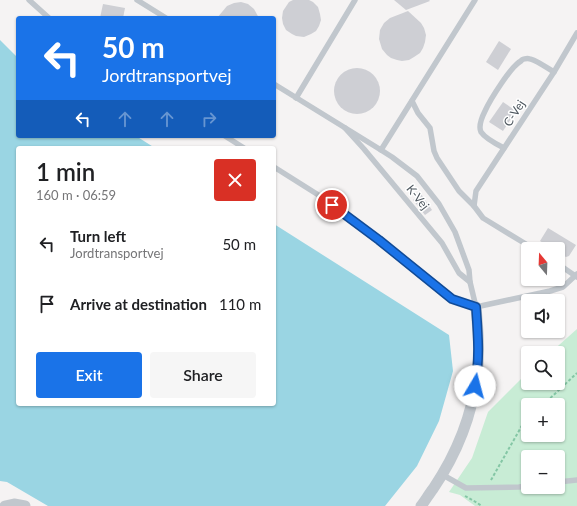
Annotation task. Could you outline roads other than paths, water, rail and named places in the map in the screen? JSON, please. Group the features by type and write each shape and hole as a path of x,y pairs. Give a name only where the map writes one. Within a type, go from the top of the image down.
{"street":[{"path":"420,506 443,475 459,443 470,409 477,375 479,339 476,307"},
{"path":"6,506 14,504 25,506"}],"lane":[{"path":"29,0 47,16"},
{"path":"137,0 163,16"},
{"path":"296,98 355,0"},
{"path":"381,150 475,0"},
{"name":"C-Vej","path":"474,206 476,191 554,72 577,33"},
{"path":"504,148 486,137 481,132 480,126 485,110 510,71 521,60 530,58 554,72"},
{"name":"K-Vej","path":"276,85 392,157 417,176 438,204 455,232 470,270 470,282 476,307"},
{"path":"412,101 418,113 430,128 434,151 437,158 459,191 474,206 483,218 522,242"},
{"name":"K-Vej","path":"345,128 442,243 459,273 470,282"},
{"path":"228,138 241,146"},
{"path":"276,168 320,196 379,240 452,299 476,307 550,291 563,287 577,276 565,268"},
{"path":"443,475 466,488 521,488"},
{"path":"565,481 577,480"}],"water":[{"path":"0,40 16,56 16,138 139,138 152,146 16,146 16,406 276,406 276,225 449,335 453,371 439,421 417,466 385,506 48,506 7,482 0,481"}]}
